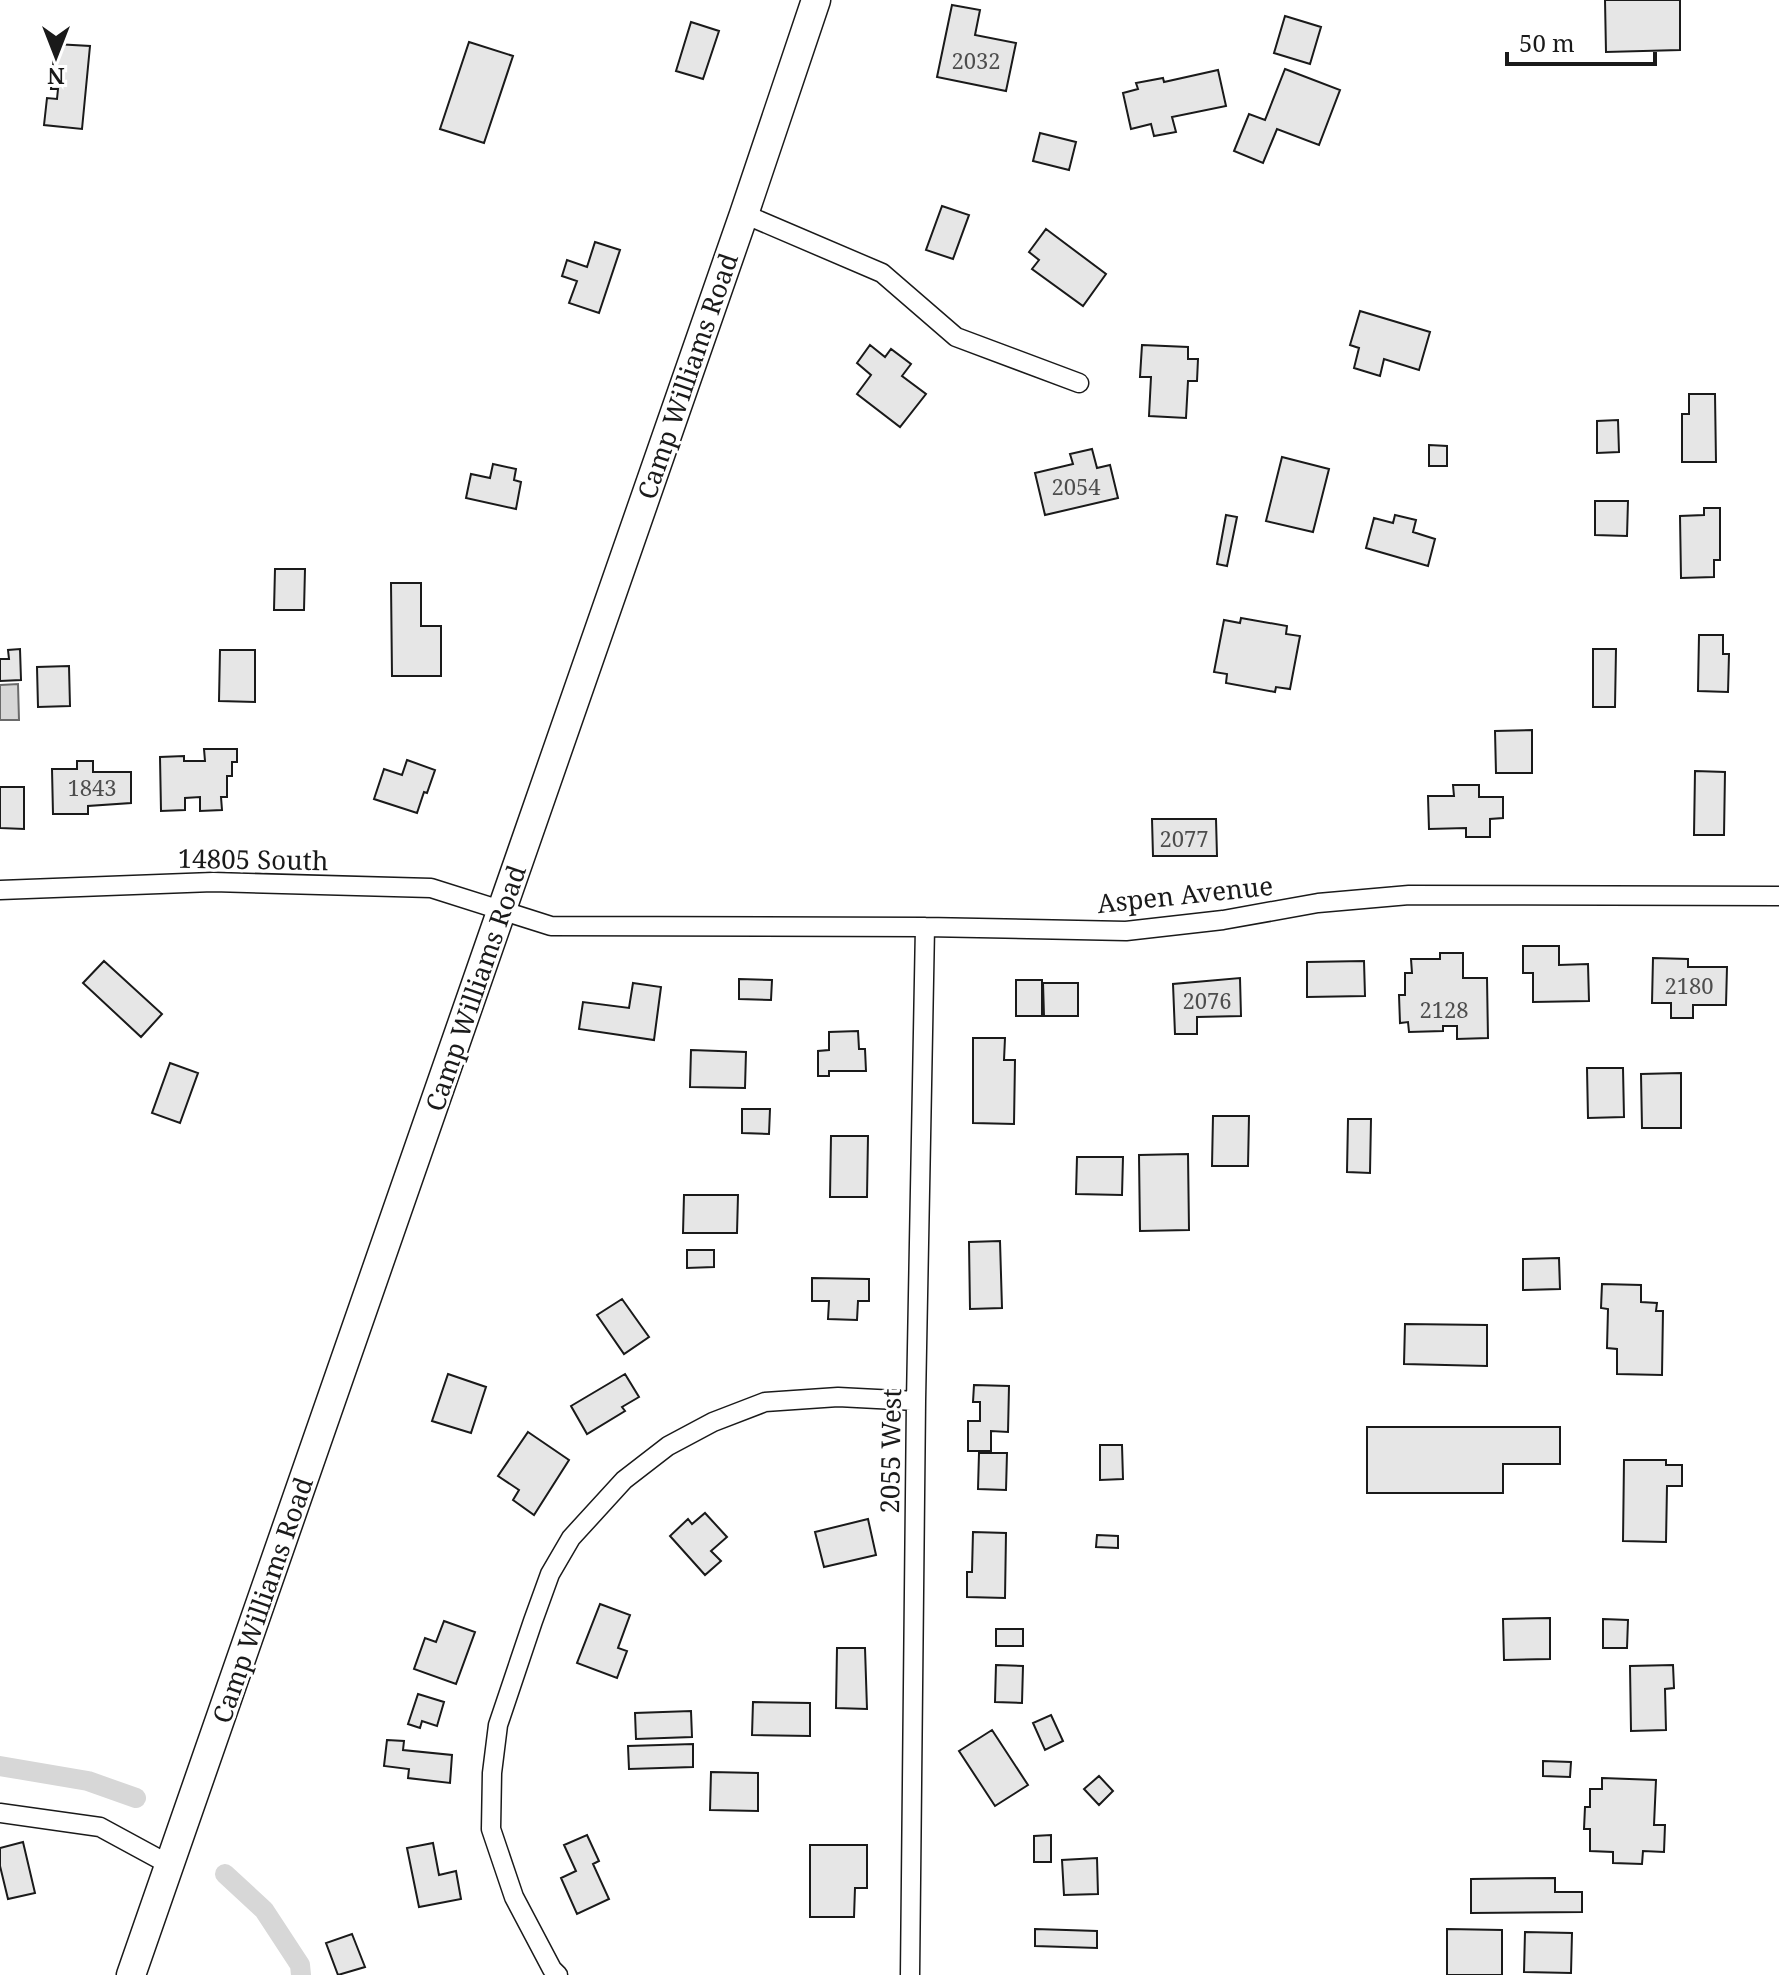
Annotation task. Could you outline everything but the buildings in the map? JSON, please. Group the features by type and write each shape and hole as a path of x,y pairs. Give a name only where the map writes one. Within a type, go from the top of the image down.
{"main road":[{"name":"Camp Williams Road","path":"131,1975 816,0"}],"street":[{"path":"744,214 882,273 956,337 1079,383"},
{"name":"14805 South","path":"0,890 213,882 431,888 501,910"},
{"name":"Aspen Avenue","path":"501,910 551,926 573,927 925,927 1126,931 1223,920 1318,903 1409,895 1779,896"},
{"name":"2055 West","path":"910,1975 925,927"},
{"path":"558,1975 514,1897 491,1829 492,1773 498,1725 528,1635 550,1574 571,1538 624,1480 668,1446 713,1422 765,1402 838,1397 916,1401"},
{"path":"0,1813 100,1827 170,1865"}],"shaded area":[{"path":"18,684 19,720 0,720 0,685"}],"waterway":[{"path":"0,1766 88,1781 136,1798"},
{"path":"225,1874 264,1910 300,1965 301,1975"}]}
